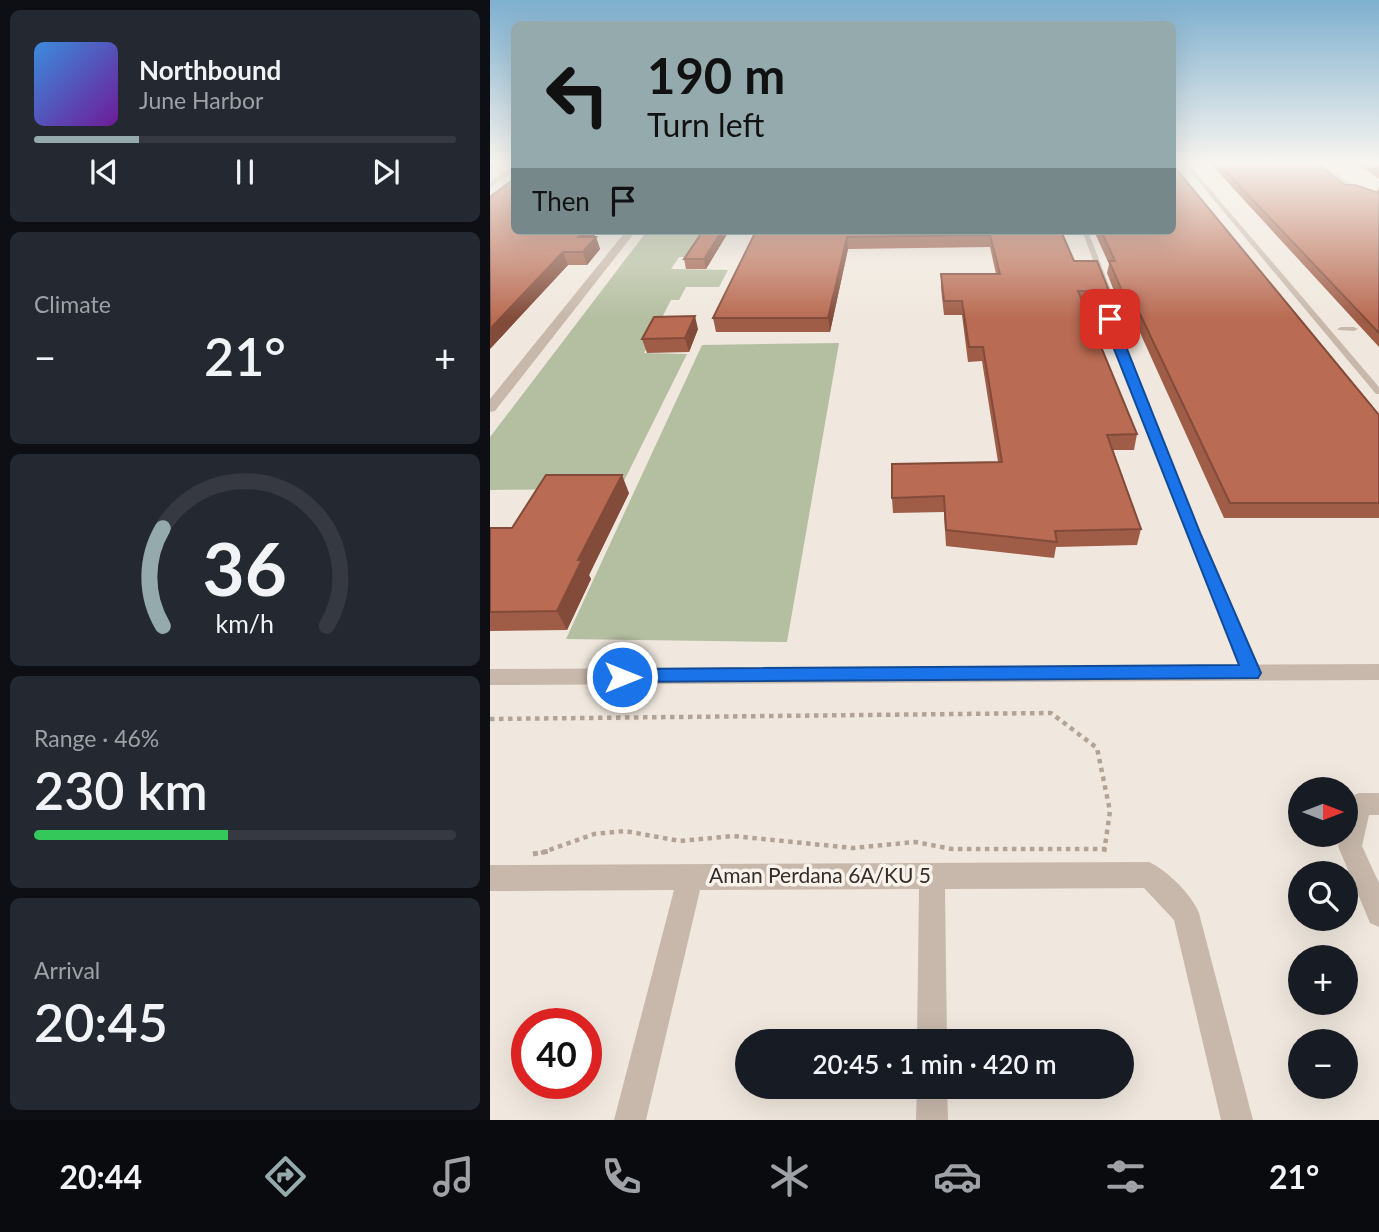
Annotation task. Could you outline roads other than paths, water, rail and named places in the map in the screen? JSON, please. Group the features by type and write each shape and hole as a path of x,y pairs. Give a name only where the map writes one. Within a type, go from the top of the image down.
{"street":[{"path":"490,408 628,235"},
{"path":"490,677 1379,672"},
{"path":"1369,804 1350,846 1379,914"},
{"name":"Aman Perdana 6A/KU 5","path":"490,878 1149,875 1186,913 1237,1120"},
{"path":"630,1120 690,876"},
{"path":"932,876 932,1029"},
{"path":"932,1099 932,1120"}],"lane":[{"path":"1228,214 1379,392"},
{"path":"1087,235 1118,316 1108,321 1251,673"},
{"path":"1341,328 1354,328"}]}
